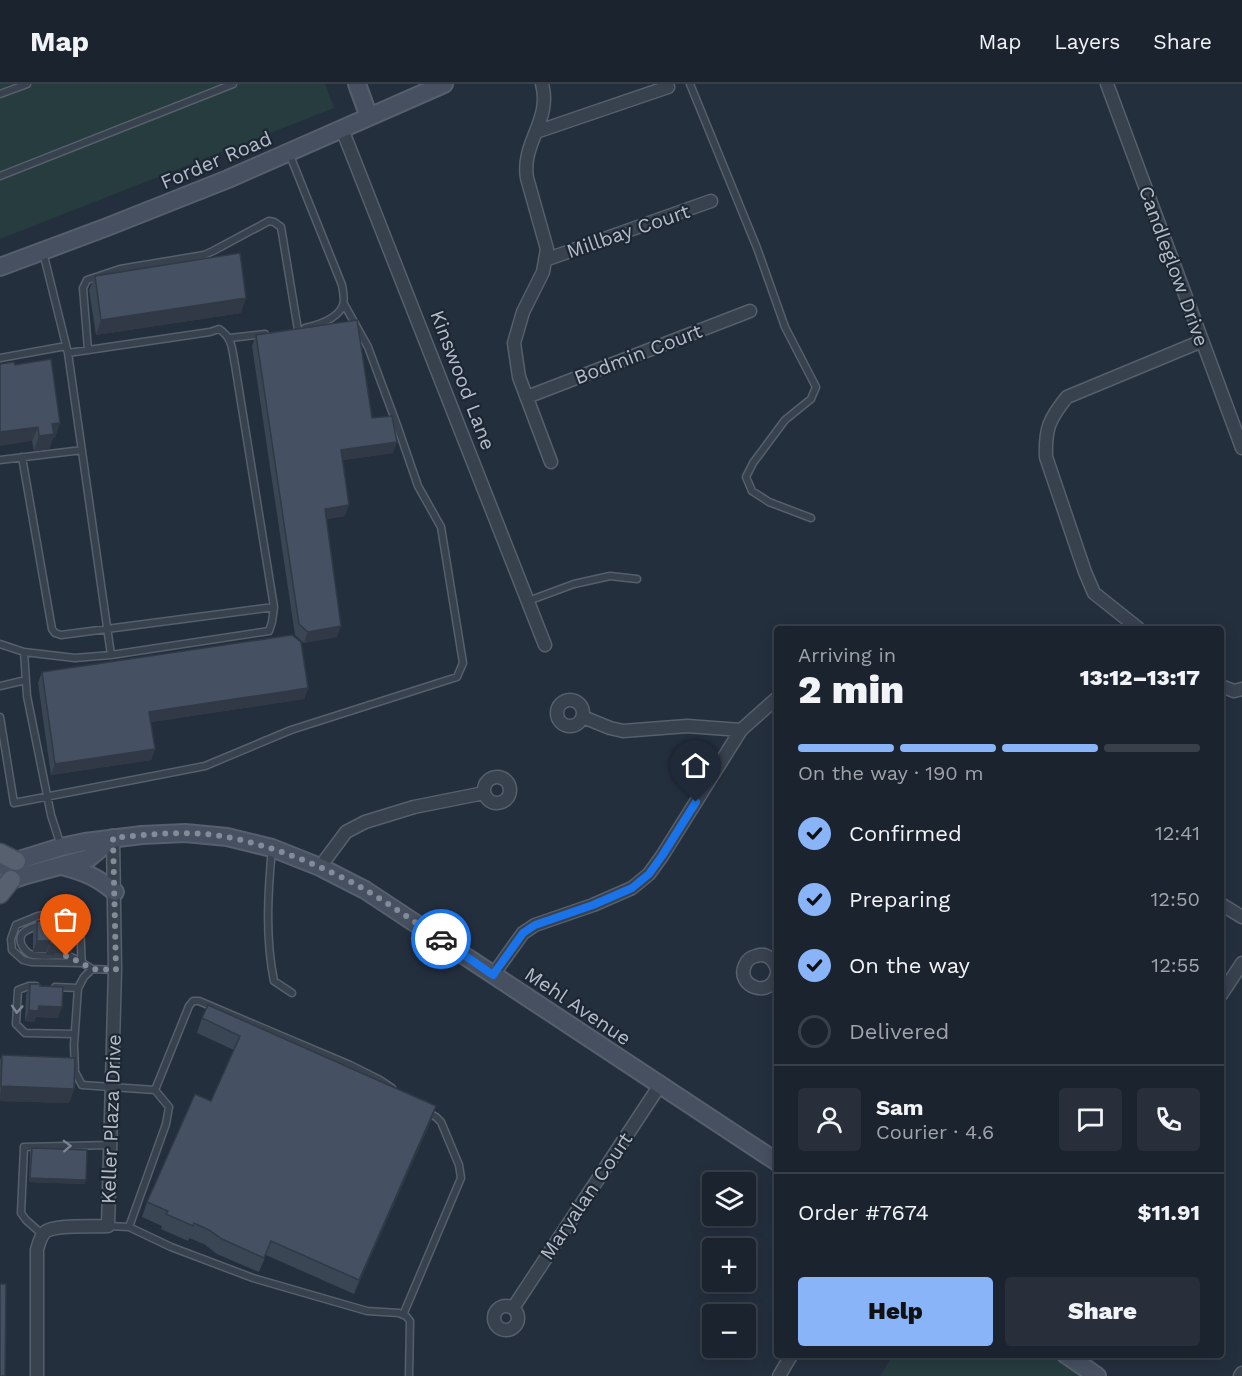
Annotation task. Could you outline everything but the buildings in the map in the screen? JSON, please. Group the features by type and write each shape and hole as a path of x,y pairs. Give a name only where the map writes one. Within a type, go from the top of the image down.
{"street":[{"path":"357,84 369,117"},
{"name":"Forder Road","path":"0,267 192,193 444,84"},
{"path":"542,84 544,105 542,120 530,146 525,167 526,178 547,249 546,260 543,272 523,312 514,344 519,377 551,462"},
{"name":"Candleglow Drive","path":"1107,84 1242,448"},
{"path":"536,132 668,87"},
{"name":"Kinswood Lane","path":"342,129 545,645"},
{"name":"Millbay Court","path":"546,260 711,201"},
{"name":"Bodmin Court","path":"527,398 750,311"},
{"path":"1135,626 1094,593 1046,457 1048,424 1066,398 1202,341"},
{"path":"1224,687 1234,691 1242,689"},
{"path":"493,975 523,933 535,925 593,905 632,888 649,874 741,730 774,701"},
{"path":"583,717 623,731 687,726 741,730"},
{"path":"320,867 346,832 365,822 414,807 484,793"},
{"name":"Mehl Avenue","path":"5,873 61,847 113,838 185,833 227,837 272,848 320,867 375,896 774,1160"},
{"name":"Mehl Avenue","path":"5,873 62,866 89,858 113,838"},
{"name":"Keller Plaza Drive","path":"43,1235 47,1230 58,1227 108,1226 116,970 113,838"},
{"path":"62,866 85,872 101,880 115,892"},
{"path":"1224,906 1242,917"},
{"path":"1224,990 1242,963"},
{"name":"Maryalan Court","path":"513,1308 660,1085"},
{"path":"37,1376 37,1250 43,1235"},
{"path":"779,1376 790,1358"},
{"path":"1071,1358 1097,1376"}],"lane":[{"path":"0,94 27,84"},
{"path":"0,176 232,84"},
{"path":"690,84 757,248 785,327 816,387 811,399 785,420 753,463 746,477 752,491 769,502 811,518"},
{"path":"0,717 14,804 205,766 291,730 458,677 463,663 441,527 418,486 368,347 344,304 342,285 289,153"},
{"path":"88,350 83,288 87,280 120,269 204,255 269,221 278,223 281,227 298,330"},
{"path":"43,251 67,350 111,655"},
{"path":"287,331 317,326 337,314 344,304"},
{"path":"0,358 67,350 88,350 219,329 225,333 230,338 274,607 269,631 111,655 75,658 24,652 0,644"},
{"path":"230,338 276,333"},
{"path":"0,460 82,450"},
{"path":"22,457 52,629 55,633 108,629 274,607"},
{"path":"527,601 574,584 610,576 637,579"},
{"path":"24,652 27,696 51,815 61,847"},
{"path":"0,686 26,681"},
{"path":"272,848 267,900 270,965 274,981 292,993"},
{"path":"60,913 68,915 79,925 82,934 80,951 82,963 23,960 12,950 11,939 16,925 38,916 60,913"},
{"path":"60,920 68,915"},
{"path":"46,925 40,925 23,934 21,944 29,953 66,956 92,969 116,970"},
{"path":"92,969 84,976 78,988 75,1072 82,1085 154,1090 169,1107 166,1124 129,1227"},
{"path":"39,986 29,986 18,990 16,1024 25,1033 75,1034"},
{"path":"49,987 78,988"},
{"path":"154,1090 189,1006 193,1001 199,1001 350,1065 396,1091"},
{"path":"403,1315 461,1178 459,1165 441,1122 420,1108"},
{"path":"43,1235 21,1213 24,1147 111,1144"},
{"path":"108,1226 129,1227 171,1247 253,1278 367,1311 403,1315 410,1321 409,1376"}],"green space":[{"path":"0,84 325,84 334,108 0,239"},
{"path":"891,1358 1056,1358 1083,1376 880,1376"}],"way so far":[{"path":"66,956 92,969 116,970 113,838 168,833 227,837 272,848 320,867 366,890 441,939"}],"route":[{"path":"441,939 493,975 523,933 535,925 593,905 632,888 649,874 696,802"}]}
